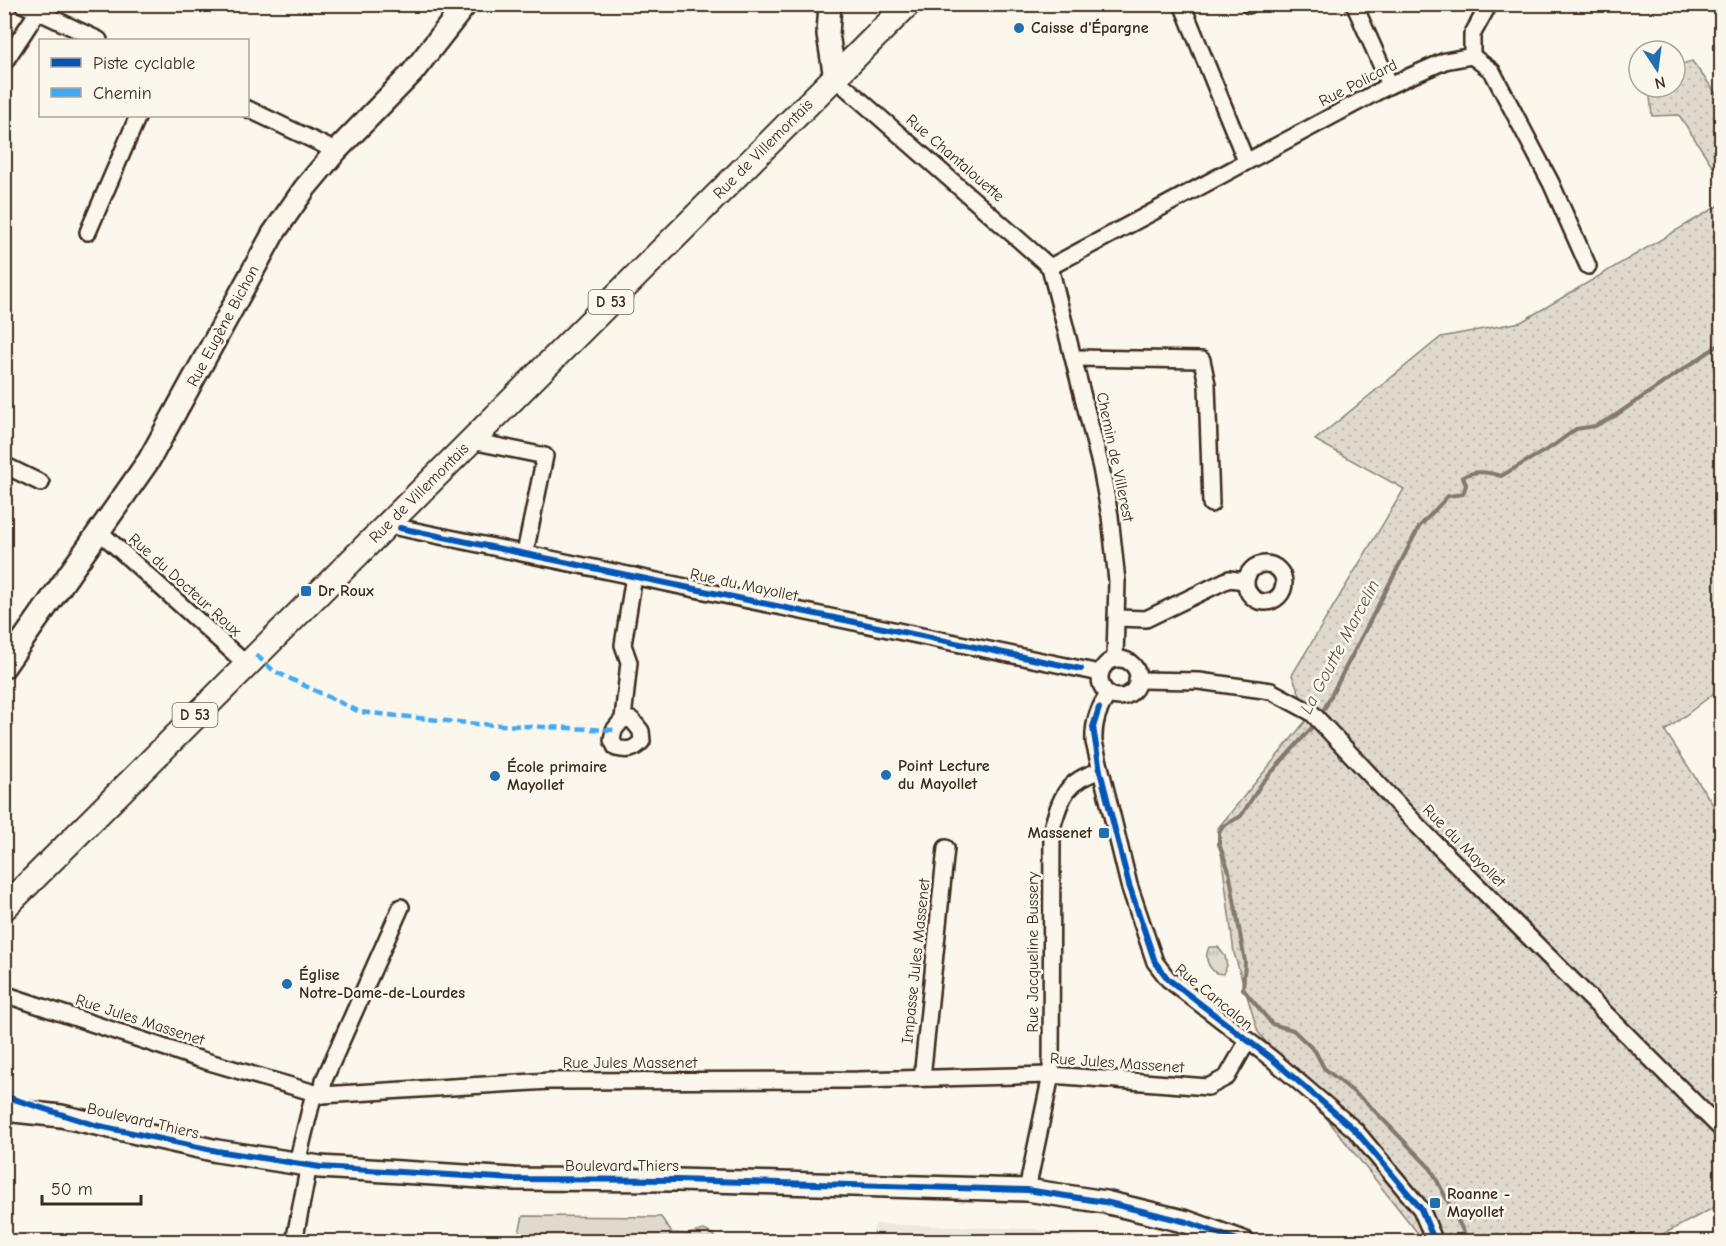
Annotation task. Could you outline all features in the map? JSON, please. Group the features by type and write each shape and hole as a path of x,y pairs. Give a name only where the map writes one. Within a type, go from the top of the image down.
{"main road":[{"name":"Rue Eugène Bichon","path":"4,667 155,450 273,234 304,188 336,151 412,73 466,4"},
{"path":"830,4 828,34 835,78"},
{"name":"D 53","path":"835,78 908,4"},
{"name":"Rue de Villemontais","path":"4,908 835,78"},
{"name":"Boulevard Thiers","path":"4,1096 61,1116"},
{"name":"Boulevard Thiers","path":"4,1110 61,1116 217,1151 303,1164 514,1179 665,1179 1027,1191 1105,1202 1187,1222 1243,1242"}],"street":[{"path":"22,4 40,8 97,39"},
{"path":"1354,4 1390,85"},
{"path":"1489,4 1472,35 1472,56 1492,71 1551,183 1588,266"},
{"path":"1188,6 1246,161"},
{"path":"4,63 40,8"},
{"name":"Rue Policard","path":"1050,267 1390,85 1444,61 1472,56"},
{"name":"Rue Chantalouette","path":"835,78 1050,267"},
{"path":"249,109 336,151"},
{"path":"88,232 138,117"},
{"name":"Chemin de Villerest","path":"1050,267 1074,358 1110,516 1116,561 1116,659"},
{"path":"1074,358 1202,360 1207,384 1211,504"},
{"path":"472,441 545,456 525,553"},
{"path":"4,465 41,483"},
{"name":"Rue du Mayollet","path":"387,525 1100,673"},
{"name":"Rue du Docteur Roux","path":"100,532 246,664"},
{"path":"623,719 629,662 623,645 634,576"},
{"path":"1117,618 1146,619 1229,579 1245,581"},
{"path":"1116,659 1126,661 1133,666 1137,680 1131,692 1124,696 1109,694 1100,682 1100,673 1107,663 1116,659"},
{"name":"Rue du Mayollet","path":"1137,680 1199,681 1271,691 1310,711 1418,826 1722,1130"},
{"name":"Rue Cancalon","path":"1109,694 1099,708 1093,727 1100,771 1129,885 1147,944 1155,962 1168,979 1305,1086 1355,1130 1421,1209 1435,1242"},
{"name":"Rue Jacqueline Bussery","path":"1027,1191 1051,1075 1052,828 1061,796 1082,776 1100,771"},
{"name":"Impasse Jules Massenet","path":"922,1078 946,848"},
{"path":"294,1242 303,1164 318,1094 401,907"},
{"name":"Rue Jules Massenet","path":"4,994 198,1059 318,1094 538,1081 1051,1075 1208,1087 1227,1077 1247,1042"}],"shaded area":[{"path":"875,1224 1033,1229 1113,1241 871,1241"}],"green space":[{"path":"1692,61 1721,100 1721,179 1679,115 1652,116 1650,99 1687,99 1687,62"},
{"path":"1721,204 1721,688 1665,731 1721,817 1721,1204 1650,1241 1424,1241 1258,1032 1234,953 1218,828 1309,717 1292,675 1404,489 1315,440 1441,337 1521,322"},
{"path":"1209,947 1218,947 1225,956 1227,966 1223,974 1216,973 1210,968 1207,958"},
{"path":"523,1216 661,1217 672,1233 689,1234 704,1230 714,1235 717,1241 517,1241"}],"waterway":[{"name":"La Goutte Marcelin","path":"1321,715 1419,527 1448,496 1463,494 1466,485 1463,477 1482,472 1501,476 1553,446 1576,429 1595,426 1613,417 1722,343"},
{"name":"La Goutte Marcelin","path":"1315,724 1262,783 1241,816 1223,826 1219,832 1219,844 1229,871 1245,962 1243,989 1272,1024 1293,1030 1315,1051 1324,1068 1367,1103 1431,1169 1469,1242"}],"marked path":[{"path":"256,655 274,671 360,712 477,724 614,730"}],"cycle path":[{"path":"400,528 1081,669"},
{"path":"1099,708 1093,727 1100,771 1129,885 1155,962 1168,979 1272,1059 1355,1130 1421,1209 1435,1242"},
{"path":"4,1096 95,1125 217,1151 320,1167 514,1179 677,1180 1027,1190 1105,1202 1187,1222 1243,1242"}],"place":[{"name":"Caisse d'Épargne","path":"1019,28"},
{"name":"Dr Roux","path":"306,591"},
{"name":"Point Lecture du Mayollet","path":"886,775"},
{"name":"École primaire Mayollet","path":"495,776"},
{"name":"Massenet","path":"1104,833"},
{"name":"Église Notre-Dame-de-Lourdes","path":"287,984"},
{"name":"Roanne - Mayollet","path":"1435,1203"}]}
